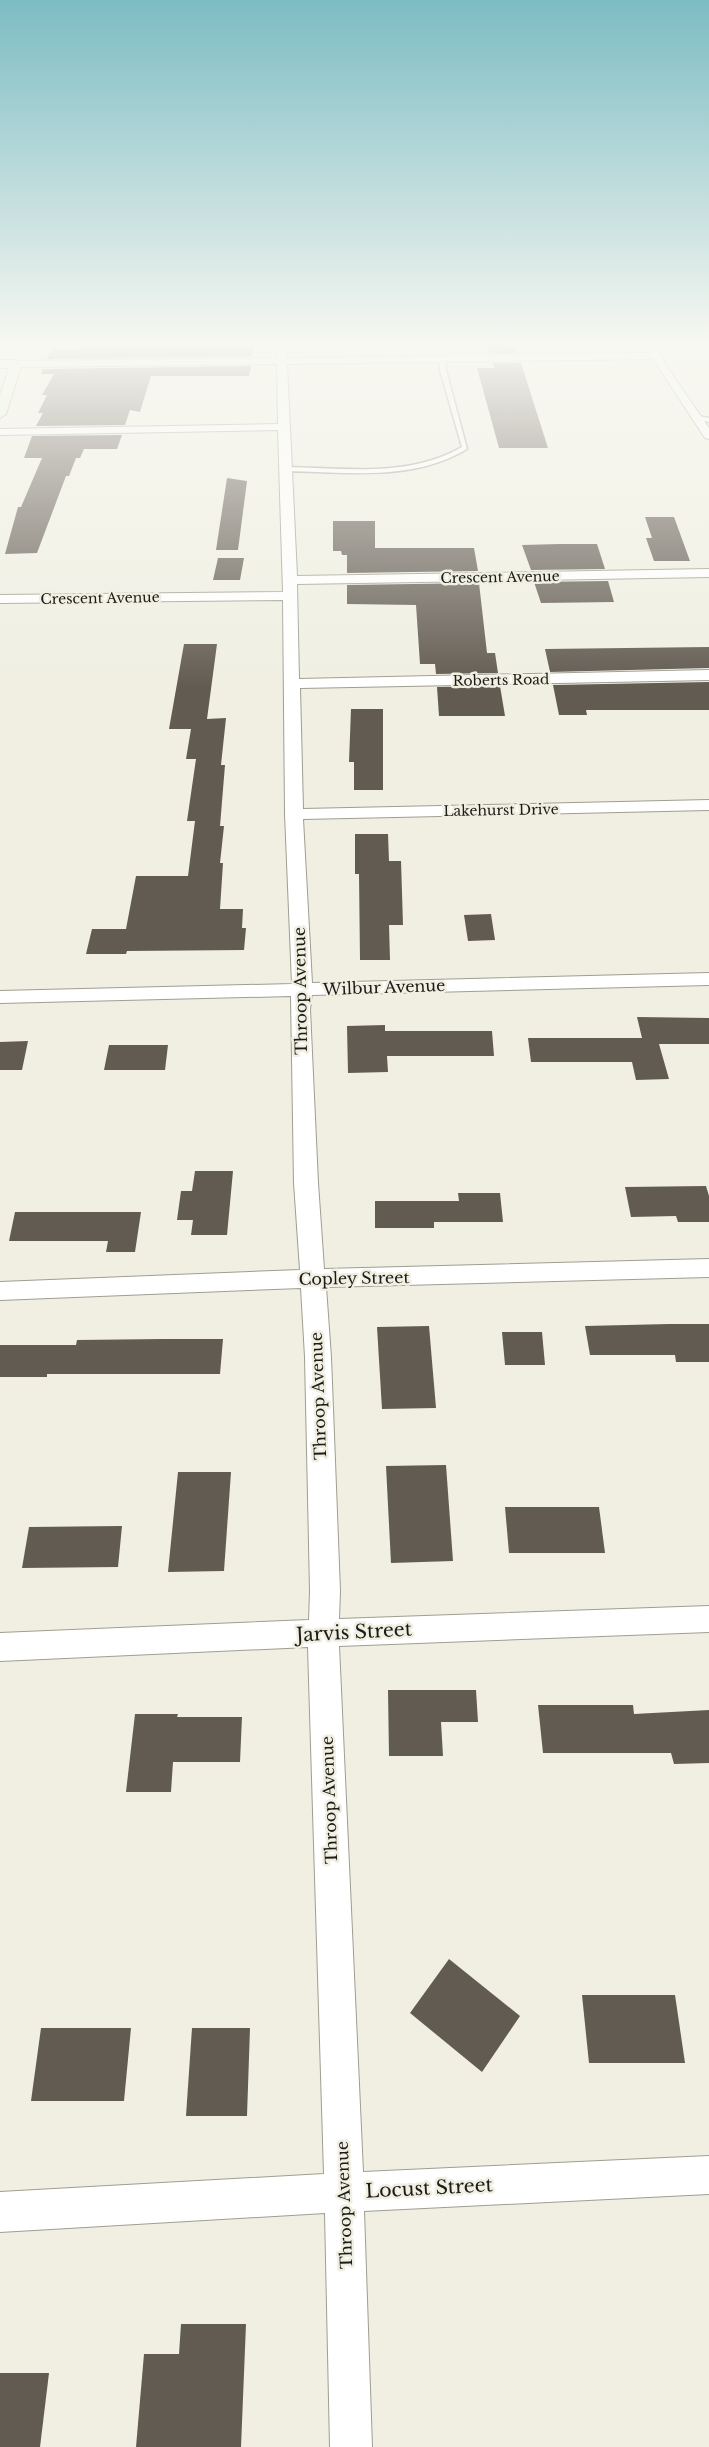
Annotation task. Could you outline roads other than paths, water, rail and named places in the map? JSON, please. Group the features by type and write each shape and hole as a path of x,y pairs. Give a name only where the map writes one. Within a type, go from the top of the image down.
{"street":[{"name":"Throop Avenue","path":"285,459 293,684 294,814 302,990 300,1009 306,1183 318,1357 326,1590 323,1634 344,2192 351,2447"},
{"name":"Crescent Avenue","path":"0,599 709,573"},
{"name":"Roberts Road","path":"293,684 709,675"},
{"name":"Lakehurst Drive","path":"294,814 709,805"},
{"name":"Wilbur Avenue","path":"0,997 709,979"},
{"name":"Copley Street","path":"0,1291 312,1279 709,1268"},
{"name":"Jarvis Street","path":"0,1647 709,1619"},
{"name":"Locust Street","path":"0,2212 344,2192 709,2175"}],"lane":[{"path":"285,469 390,470 426,467 449,459"}]}
